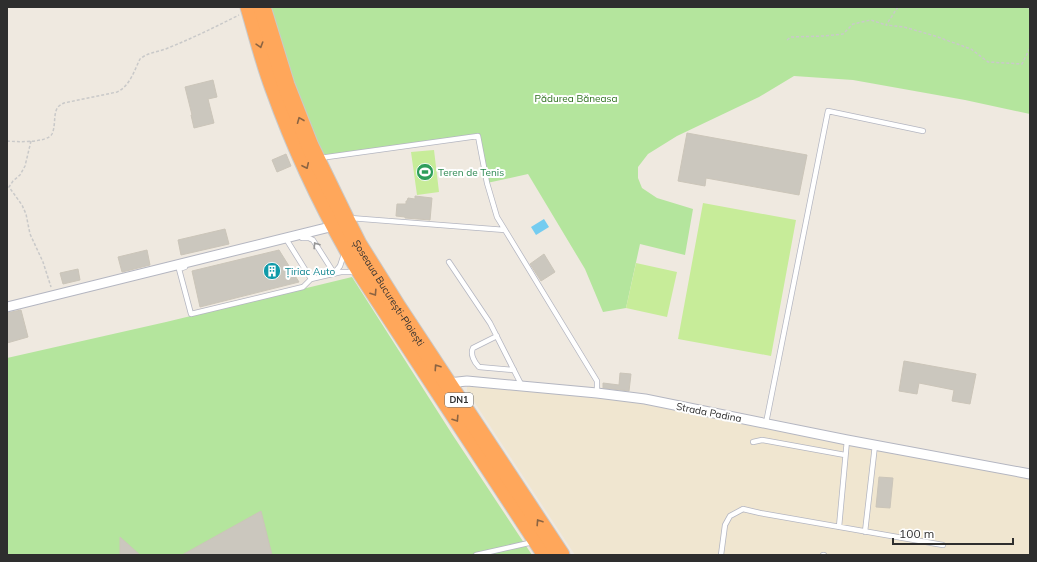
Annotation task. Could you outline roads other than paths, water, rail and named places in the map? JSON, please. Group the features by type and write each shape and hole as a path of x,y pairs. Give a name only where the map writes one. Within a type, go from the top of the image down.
{"highway":[{"name":"Șoseaua București-Ploiești","path":"254,7 316,158 339,222 345,246 546,555"},
{"name":"Șoseaua București-Ploiești","path":"254,7 273,88 297,147 339,222 358,244 398,308 561,555"}],"street":[{"path":"7,307 339,222"},
{"name":"Strada Padina","path":"448,383 467,381 645,399 847,440 1030,474"}],"lane":[{"path":"766,423 828,111 924,131"},
{"path":"316,158 478,136 487,183 497,217 598,381 597,393"},
{"path":"339,222 505,230"},
{"path":"334,273 313,240 307,237 179,269 191,314 303,287 311,279 334,273 352,271 362,274"},
{"path":"288,242 311,279"},
{"path":"334,273 342,262 345,246"},
{"path":"449,262 490,323 522,386"},
{"path":"497,336 473,348 472,352 475,363 479,367 514,370"},
{"path":"753,442 762,440 845,456"},
{"path":"839,527 847,440"},
{"path":"865,532 875,445"},
{"path":"721,555 725,525 730,516 743,509 943,545"},
{"path":"476,555 537,541"}],"water":[{"path":"544,219 549,227 536,235 531,227"}],"place":[{"name":"Teren de Tenis","path":"425,172"},
{"name":"Țiriac Auto","path":"272,271"}],"park label":[{"name":"Pădurea Băneasa","path":"576,98"}]}
